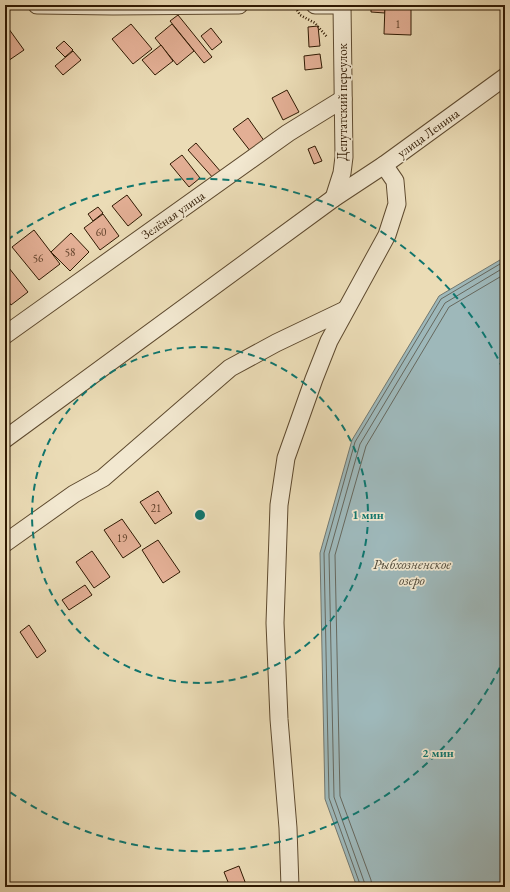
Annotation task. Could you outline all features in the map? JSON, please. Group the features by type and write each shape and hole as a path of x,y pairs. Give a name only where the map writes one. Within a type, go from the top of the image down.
{"street":[{"path":"38,5 239,5"},
{"path":"315,5 342,5"},
{"name":"Депутатский переулок","path":"334,198 342,173 344,157 342,5"},
{"name":"улица Ленина","path":"5,439 334,198 384,165 505,77"},
{"name":"Зелёная улица","path":"5,335 288,133 343,99"},
{"path":"290,887 288,828 279,719 276,630 279,506 286,458 326,347 387,235 397,204 395,181 384,165"},
{"path":"5,543 74,494 103,478 230,368 276,343 345,310"}],"path":[{"path":"294,5 300,16 315,24 329,39"}],"water":[{"name":"Рыбхозненское озеро","path":"505,257 505,887 357,887 325,799 320,553 352,440 439,296"}],"building":[{"path":"371,5 385,5 385,13 371,12"},
{"path":"385,5 411,5 411,35 384,34"},
{"path":"178,15 212,57 204,63 170,21"},
{"path":"131,24 152,49 133,64 112,39"},
{"path":"172,24 194,51 177,65 155,38"},
{"path":"6,25 24,50 5,63 5,26"},
{"path":"318,26 320,46 309,47 308,27"},
{"path":"211,28 222,42 212,50 201,36"},
{"path":"64,41 73,50 65,57 56,48"},
{"path":"161,45 173,61 155,75 142,60"},
{"path":"73,51 81,60 63,75 55,66"},
{"path":"320,54 322,68 305,70 304,56"},
{"path":"287,90 299,112 283,120 272,98"},
{"path":"248,118 265,142 251,152 233,129"},
{"path":"196,143 221,172 214,179 188,150"},
{"path":"315,146 322,161 314,164 308,149"},
{"path":"182,155 200,178 189,187 170,164"},
{"path":"127,195 142,215 128,226 112,206"},
{"path":"98,207 103,213 93,221 88,214"},
{"path":"103,214 119,236 100,250 84,228"},
{"path":"34,230 60,264 39,280 12,247"},
{"path":"71,233 89,252 70,271 51,252"},
{"path":"9,268 28,292 11,305 5,297 5,271"},
{"path":"158,491 172,513 155,524 140,502"},
{"path":"122,519 141,546 123,558 104,530"},
{"path":"158,540 180,572 163,583 142,550"},
{"path":"92,551 110,577 94,588 76,562"},
{"path":"85,585 92,595 69,610 62,600"},
{"path":"29,625 46,651 37,658 20,632"},
{"path":"239,866 247,887 230,887 224,872"}]}
